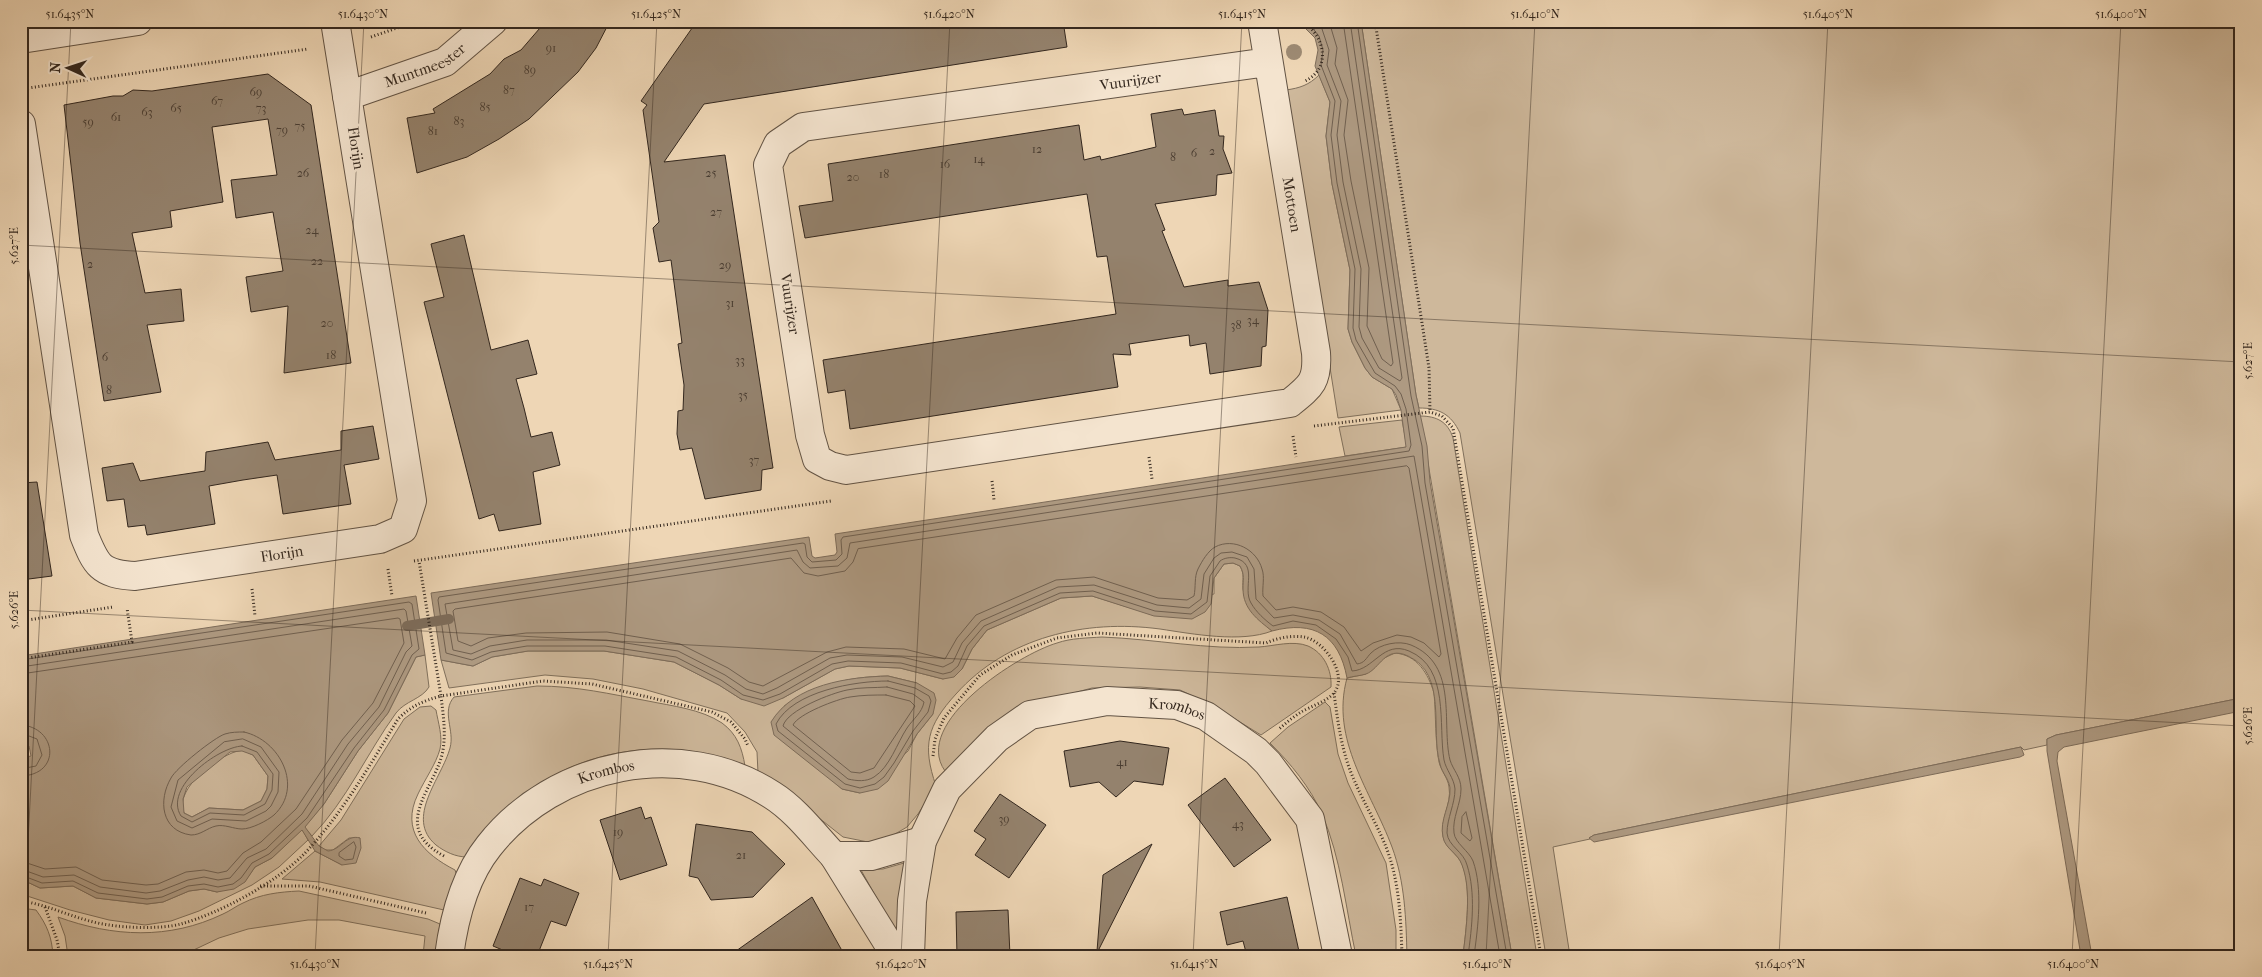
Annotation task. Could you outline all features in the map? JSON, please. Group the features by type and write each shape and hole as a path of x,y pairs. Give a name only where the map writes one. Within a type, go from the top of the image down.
{"street":[{"path":"21,39 138,21"},
{"name":"Muntmeester","path":"347,96 445,62 493,21"},
{"name":"Mottoen","path":"1262,21 1316,353 1317,371 1311,386"},
{"name":"Florijn","path":"21,124 84,536 94,561 104,571 135,576 380,539 403,528 412,500 336,33"},
{"name":"Vuurijzer","path":"1271,73 803,127 778,144 768,165 810,435 817,459 830,466 846,470 1290,403 1311,386"},
{"name":"Krombos","path":"910,956 912,901 922,841 947,789 997,738 1030,715 1107,701 1177,705 1206,716 1256,751 1268,763 1310,819 1338,956"},
{"name":"Krombos","path":"449,956 454,920 474,871 488,846 523,811 561,786 616,766 650,762 706,768 749,783 773,796 806,825 834,856 896,956"},
{"path":"834,856 871,856 922,841"}],"path":[{"path":"21,89 336,33 377,36 418,21"},
{"path":"1271,73 1298,84 1309,79 1317,70 1322,59 1322,47 1318,36 1311,26 1301,21"},
{"path":"1375,21 1429,368 1430,412"},
{"path":"1333,423 1430,412 1436,413 1448,420 1453,428 1457,439 1542,956"},
{"path":"1292,430 1296,457"},
{"path":"411,562 834,500"},
{"path":"251,587 261,586"},
{"path":"423,594 445,725 443,751 434,776 419,805 420,831 432,849 474,871"},
{"path":"21,659 132,642 127,605"},
{"path":"21,621 117,606"},
{"path":"947,789 933,760 935,739 944,718 980,675 1012,655 1057,638 1097,633 1266,643 1276,639 1304,637 1318,642 1329,654 1336,668 1338,682 1334,693 1339,734 1348,763 1384,840 1392,864 1401,915 1402,956"},
{"path":"21,901 108,925 139,927 179,924 234,902 280,874 304,855 322,834 398,719 409,708 425,700 441,696 543,681 607,686 712,712 731,722 745,739 751,755 749,783"},
{"path":"1256,751 1266,739 1299,714 1334,693"},
{"path":"260,886 310,886 338,891 454,920"},
{"path":"45,907 52,922 60,956"}],"shaded area":[{"path":"1361,21 2241,21 2241,698 2056,735 2047,739 2047,745 2024,750 2021,747 1594,835 1590,839 1553,847 1570,956 1546,956 1460,433 1453,421 1444,413 1433,409 1419,408 1416,395"},
{"path":"1319,75 1330,102 1326,136 1332,184 1350,270 1348,329 1352,342 1365,368 1372,377 1392,389 1401,410 1338,418 1286,90 1304,86"},
{"path":"1420,416 1432,417 1441,421 1451,432 1453,438 1537,956 1512,956"},
{"path":"1402,420 1407,447 1345,456 1339,427"},
{"path":"1233,563 1240,566 1243,575 1244,595 1258,618 1272,631 1260,635 1232,637 1160,629 1104,627 1076,630 1049,636 999,658 976,674 956,694 946,705 933,726 930,737 929,759 936,786 918,814 907,827 890,837 868,842 843,837 776,784 758,773 757,752 745,732 727,713 643,689 593,679 545,675 449,688 441,660 473,666 492,657 528,651 604,651 674,662 719,685 741,699 783,698 835,669 849,666 900,668 943,679 962,669 972,649 987,630 1061,598 1092,596 1134,609 1214,594 1214,578 1224,564","holes":["888,676 917,683 933,714 917,734 908,751 860,793 842,789 825,774 784,706 810,692 846,680"]},
{"path":"1102,637 1239,648 1290,643 1302,644 1314,649 1323,658 1330,674 1331,687 1261,735 1214,706 1180,690 1140,687 1092,688 1025,706 979,737 945,771 938,752 943,732 955,712 974,693 1019,661 1040,650 1068,640"},
{"path":"1395,653 1410,657 1420,666 1425,672 1434,693 1438,754 1449,793 1443,824 1443,836 1446,844 1462,864 1467,885 1466,934 1463,956 1407,956 1404,901 1400,874 1392,847 1355,765 1348,744 1344,723 1343,701 1347,678 1366,674 1380,660"},
{"path":"425,655 429,687 396,713 336,807 312,836 304,827 324,804 358,751 388,713 416,657"},
{"path":"537,686 566,687 593,691 676,706 705,714 722,723 732,732 740,747 745,766 706,754 674,750 647,749 593,759 543,781 520,797 500,815 467,857 443,850 427,834 424,823 424,810 450,748 451,735 448,715 450,703 454,697"},
{"path":"1325,702 1330,707 1338,754 1348,783 1386,863 1396,930 1396,956 1356,956 1342,884 1329,831 1312,794 1270,743 1288,727"},
{"path":"431,706 436,710 441,744 433,766 418,794 413,807 412,819 418,840 425,849 455,870 457,876 444,910 320,882 282,879 315,851 342,865 360,838 349,838 333,850 325,850 319,846 341,820 404,719 420,707"},
{"path":"242,750 253,755 268,776 267,789 261,801 243,810 209,808 192,817 184,813 182,803 185,793 201,773 223,758"},
{"path":"302,829 308,840 279,867 252,885 199,911 171,921 145,925 109,920 21,894 21,879 40,888 73,886 96,898 147,904 163,902 189,891 204,889 217,892 245,881 255,867 272,858"},
{"path":"904,863 900,895 899,938 861,870 883,869"},
{"path":"299,891 428,919 440,924 435,956 423,956 425,936 339,920 308,920 248,929 219,938 181,956 68,956 65,936 58,917 99,929 141,933 162,932 203,922 257,897"},
{"path":"21,908 36,910 40,916 50,937 53,956 21,956"}],"water":[{"path":"1312,21 1361,21 1416,395 1427,446 1430,482 1512,956 1463,956 1467,922 1467,886 1462,865 1458,857 1446,845 1443,837 1442,831 1450,788 1441,767 1437,751 1433,689 1428,676 1420,664 1408,656 1394,653 1366,674 1347,678 1338,651 1331,641 1322,634 1300,628 1272,631 1252,613 1244,596 1242,569 1233,563 1224,564 1214,578 1211,604 1205,612 1192,619 1154,616 1092,596 1061,598 987,630 972,649 962,669 954,677 943,679 900,668 849,666 835,669 783,698 764,706 741,699 719,685 674,662 604,651 528,651 492,657 473,666 441,660 431,593 809,537 812,556 815,558 835,555 837,552 835,534 1406,447 1401,410 1396,395 1392,389 1372,377 1365,368 1352,342 1348,329 1350,270 1332,184 1326,136 1330,102 1315,66 1318,50 1315,38 1306,29"},
{"path":"416,596 425,655 416,657 388,713 358,751 324,804 305,827 319,846 328,851 337,848 351,838 360,838 361,848 356,863 342,865 315,851 302,830 272,858 255,867 245,882 234,889 217,892 204,889 189,891 163,902 147,904 96,898 73,886 40,888 21,879 21,758 31,756 29,746 24,746 21,730 21,656","holes":["242,751 253,755 268,776 267,789 261,801 243,810 209,808 192,817 184,813 183,799 187,787 230,752"]},
{"path":"888,676 917,683 934,693 936,700 933,714 917,734 888,781 878,789 860,793 842,789 774,735 771,722 781,709 808,691 824,685 856,678"},
{"path":"2241,698 2241,711 2064,747 2058,752 2057,761 2092,956 2081,956 2047,751 2047,739 2056,735"},
{"path":"2021,747 2024,755 2020,757 1594,842 1589,838 1594,835"}],"building":[{"path":"546,21 610,21 596,48 578,72 529,119 467,157 417,173 407,118 435,113 433,109 490,74 504,59 521,50"},
{"path":"697,21 1063,21 1067,47 704,104 664,162 725,155 773,468 762,470 761,490 705,499 692,448 680,450 677,434 678,411 683,410 684,385 678,344 682,343 671,260 659,262 653,228 659,222 643,110 647,105 641,101"},
{"path":"268,74 311,105 351,363 284,373 288,306 251,312 246,277 283,271 273,212 236,218 231,180 277,175 268,119 212,127 223,202 170,211 172,227 132,233 145,293 181,289 184,321 147,325 161,392 104,401 80,243 64,105 113,96 123,96 133,90 152,91"},
{"path":"1182,109 1184,115 1215,110 1219,136 1224,136 1223,149 1232,173 1217,175 1216,195 1155,204 1165,230 1162,231 1184,287 1228,280 1228,286 1259,282 1268,310 1266,346 1262,347 1261,366 1210,374 1206,343 1190,346 1189,335 1129,344 1131,355 1113,354 1118,387 850,429 845,390 828,393 823,360 1116,314 1107,256 1097,257 1087,194 805,238 799,206 833,201 828,164 1079,125 1084,160 1100,156 1101,160 1156,147 1151,114"},
{"path":"464,235 491,350 528,340 537,374 516,379 531,437 552,432 560,465 533,472 541,524 499,531 494,514 479,519 424,302 444,297 431,244"},
{"path":"373,426 379,459 344,465 351,504 283,514 277,475 243,480 209,486 215,524 147,535 145,525 128,527 124,499 107,501 102,468 133,463 140,481 205,471 206,452 268,442 275,460 341,450 341,431"},
{"path":"37,482 52,576 21,580 21,483"},
{"path":"1120,741 1169,748 1163,785 1134,781 1116,797 1099,782 1070,787 1064,751"},
{"path":"1225,778 1271,840 1234,867 1188,805"},
{"path":"1000,794 1046,825 1009,878 975,855 986,839 974,831"},
{"path":"641,807 645,819 651,817 667,865 620,880 600,820"},
{"path":"696,824 752,832 785,864 753,897 711,900 698,878 689,876"},
{"path":"1152,844 1098,951 1097,951 1103,875"},
{"path":"520,878 541,886 544,879 579,893 566,926 551,921 537,956 517,956 493,946"},
{"path":"812,897 845,956 729,956"},
{"path":"1287,897 1300,956 1247,956 1243,941 1227,945 1220,912"},
{"path":"1008,910 1010,956 957,956 956,912"}],"waterway":[{"path":"407,626 449,619"}]}
